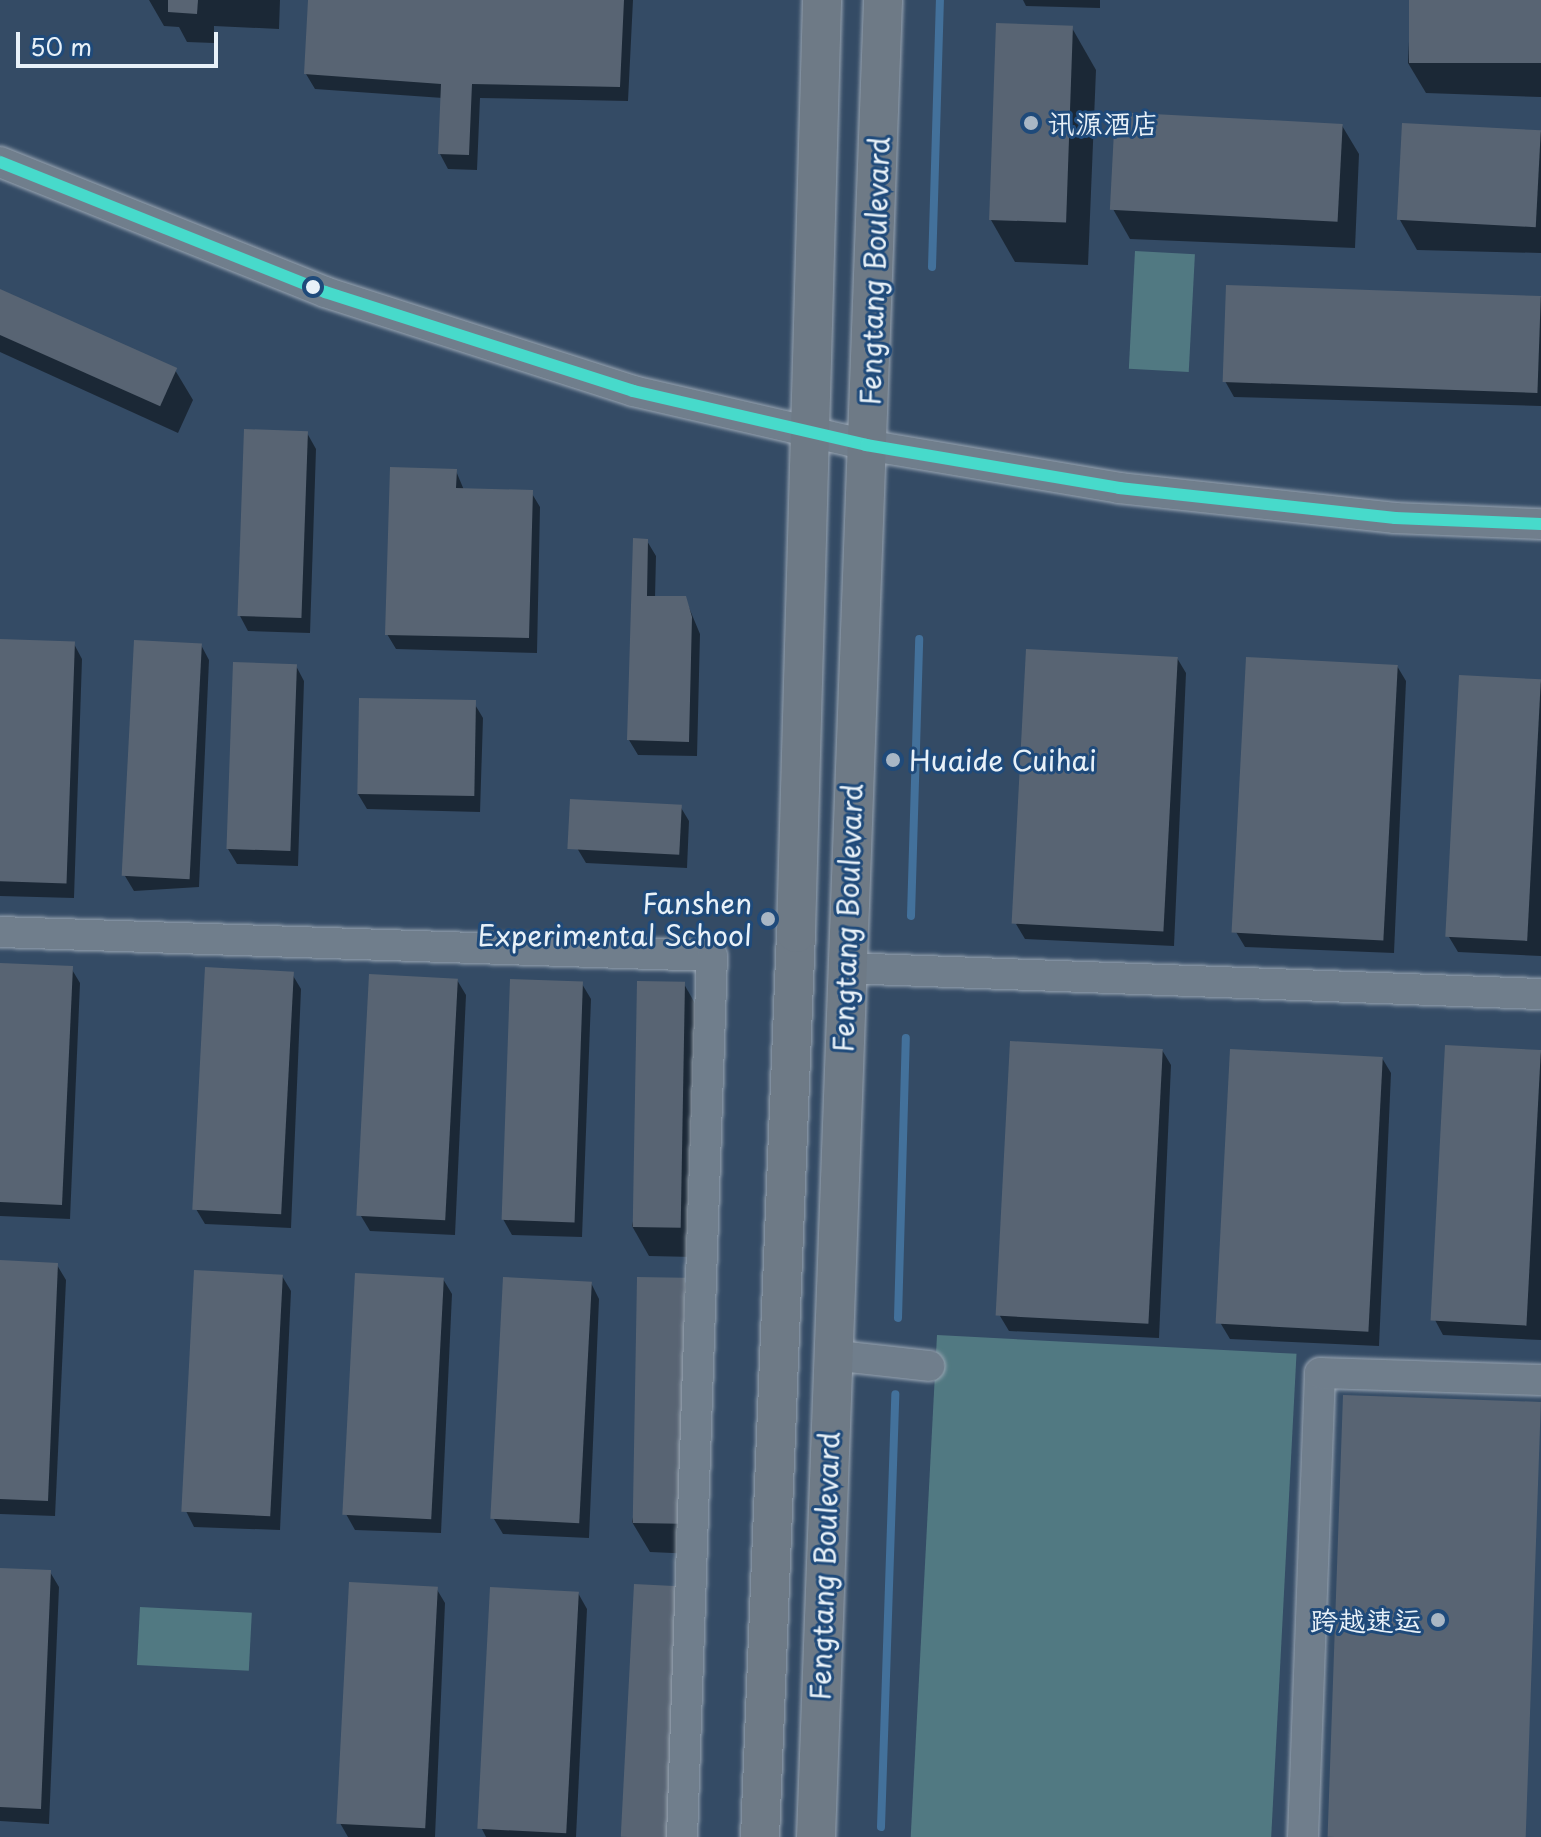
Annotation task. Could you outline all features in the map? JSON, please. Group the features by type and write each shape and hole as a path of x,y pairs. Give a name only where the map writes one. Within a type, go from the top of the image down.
{"main road":[{"name":"Fengtang Boulevard","path":"760,1837 796,949 806,430 822,0"},
{"name":"Fengtang Boulevard","path":"816,1837 844,968 883,0"}],"street":[{"path":"0,162 468,343 633,391 866,445 1119,488 1395,518 1541,524"},
{"path":"0,932 712,956 682,1837"},
{"path":"844,968 1541,994"},
{"path":"831,1355 929,1366"},
{"path":"1303,1837 1320,1373 1541,1380"}],"green space":[{"path":"1135,251 1195,254 1189,372 1129,369"},
{"path":"937,1335 1297,1354 1271,1837 911,1837"},
{"path":"140,1607 252,1613 249,1671 137,1665"}],"building":[{"path":"168,0 198,0 197,14 168,12"},
{"path":"308,0 624,0 620,87 472,84 469,155 438,154 441,84 304,74"},
{"path":"1409,0 1541,0 1541,63 1409,63"},
{"name":"讯源酒店","path":"996,23 1073,26 1066,223 989,220"},
{"path":"1115,112 1343,124 1338,222 1110,210"},
{"path":"1402,123 1541,130 1536,227 1397,220"},
{"path":"1226,285 1541,296 1537,393 1223,382"},
{"path":"0,289 177,368 160,406 0,335"},
{"path":"244,429 308,431 301,618 237,616"},
{"path":"390,467 457,469 456,488 533,490 529,638 385,635"},
{"path":"633,538 648,539 647,596 686,596 692,617 689,742 627,740"},
{"path":"0,639 75,642 67,883 0,881"},
{"path":"134,640 202,644 190,879 122,876"},
{"path":"1026,649 1178,657 1163,932 1012,924"},
{"path":"1246,657 1398,665 1383,941 1232,933"},
{"path":"233,662 297,664 290,851 226,849"},
{"path":"1459,675 1541,679 1527,941 1445,937"},
{"path":"359,698 476,700 474,796 357,794"},
{"path":"570,799 682,805 679,855 567,849"},
{"path":"0,963 73,966 62,1205 0,1202"},
{"path":"205,967 294,972 281,1214 192,1210"},
{"path":"369,974 458,979 445,1220 356,1216"},
{"path":"510,979 583,982 575,1222 502,1220"},
{"path":"637,981 685,982 681,1228 633,1227"},
{"path":"1010,1041 1163,1049 1148,1324 996,1316"},
{"path":"1445,1045 1541,1050 1526,1326 1431,1321"},
{"path":"1230,1049 1383,1057 1368,1332 1216,1324"},
{"path":"0,1260 58,1263 48,1501 0,1499"},
{"path":"194,1270 283,1275 270,1516 181,1512"},
{"path":"355,1273 444,1278 431,1519 342,1515"},
{"path":"503,1277 592,1282 579,1523 490,1519"},
{"path":"637,1277 685,1278 681,1524 633,1523"},
{"name":"跨越速运","path":"1343,1395 1541,1402 1526,1837 1328,1837"},
{"path":"0,1568 51,1570 41,1809 0,1807"},
{"path":"349,1582 438,1587 425,1828 336,1824"},
{"path":"634,1584 684,1587 671,1837 621,1837"},
{"path":"490,1587 579,1592 566,1833 477,1829"}],"waterway":[{"path":"932,267 940,0"},
{"path":"911,916 919,639"},
{"path":"898,1318 906,1038"},
{"path":"881,1827 895,1394"}],"transit line":[{"path":"0,162 325,292 633,391 866,445 1119,488 1395,518 1541,524"}],"place":[{"name":"讯源酒店","path":"1031,123"},
{"name":"Huaide Cuihai","path":"893,760"},
{"name":"Fanshen Experimental School","path":"768,919"},
{"name":"跨越速运","path":"1438,1620"}]}
